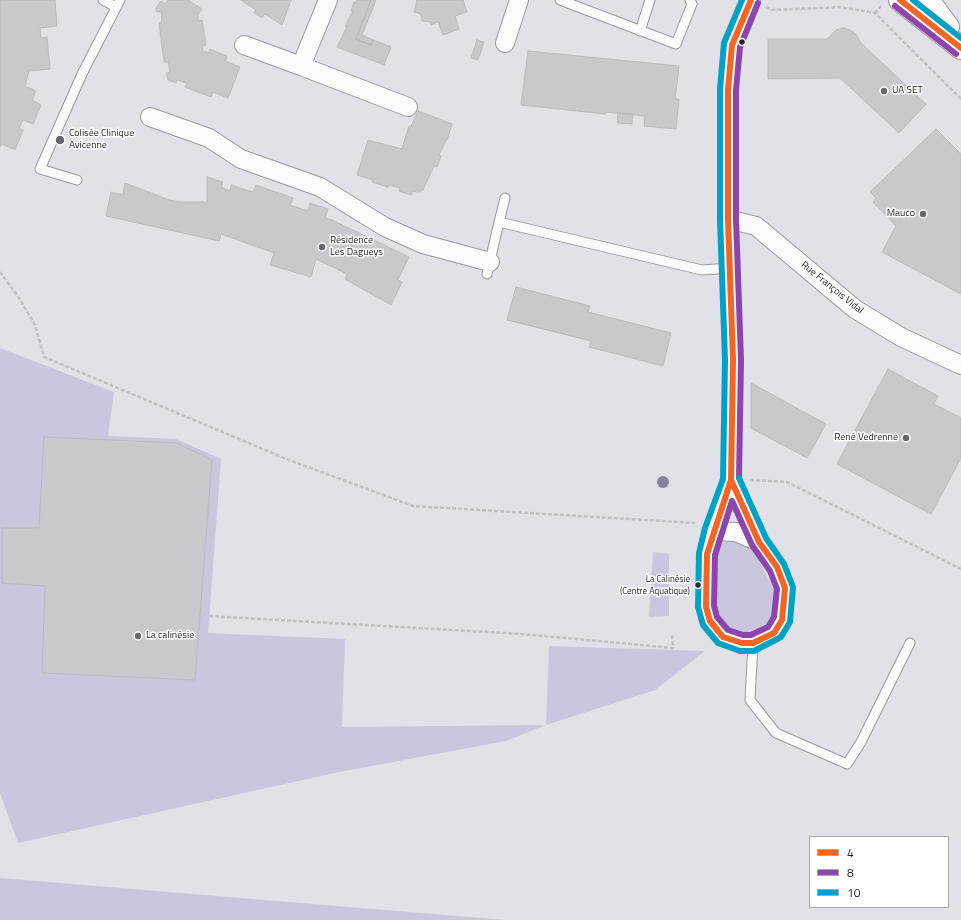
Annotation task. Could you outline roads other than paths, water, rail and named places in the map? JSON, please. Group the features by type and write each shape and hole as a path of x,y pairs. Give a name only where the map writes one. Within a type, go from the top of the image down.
{"main road":[{"path":"900,0 961,48"},
{"path":"928,0 961,44"}],"street":[{"path":"301,66 328,0"},
{"path":"505,43 519,0"},
{"path":"731,480 760,542 777,567 785,588 785,602 782,620 774,632 754,642 742,643 723,637 710,621 706,607 707,554 713,531 731,480 733,360 728,219 728,90 732,45 755,2"},
{"path":"244,45 408,107"},
{"path":"150,117 209,138 241,159 320,187 385,227 423,244 488,268"},
{"name":"Rue François Vidal","path":"728,219 756,226 856,309 901,337 961,365"},
{"path":"713,531 736,532 760,542"}],"lane":[{"path":"77,180 40,169 82,74 118,4 103,0"},
{"path":"560,0 676,44 692,4 690,0"},
{"path":"640,31 650,0"},
{"path":"488,268 505,198"},
{"path":"499,222 702,270 730,268"},
{"path":"754,642 750,700 776,733 847,764 861,742 910,643"}],"place":[{"name":"UA SET","path":"884,91"},
{"name":"Colisée Clinique Avicenne","path":"60,140"},
{"name":"Mauco","path":"923,214"},
{"name":"Résidence Les Dagueys","path":"322,247"},
{"name":"René Vedrenne","path":"906,438"},
{"name":"La Calinésie (Centre Aquatique)","path":"698,585"},
{"name":"La calinésie","path":"138,636"}]}
